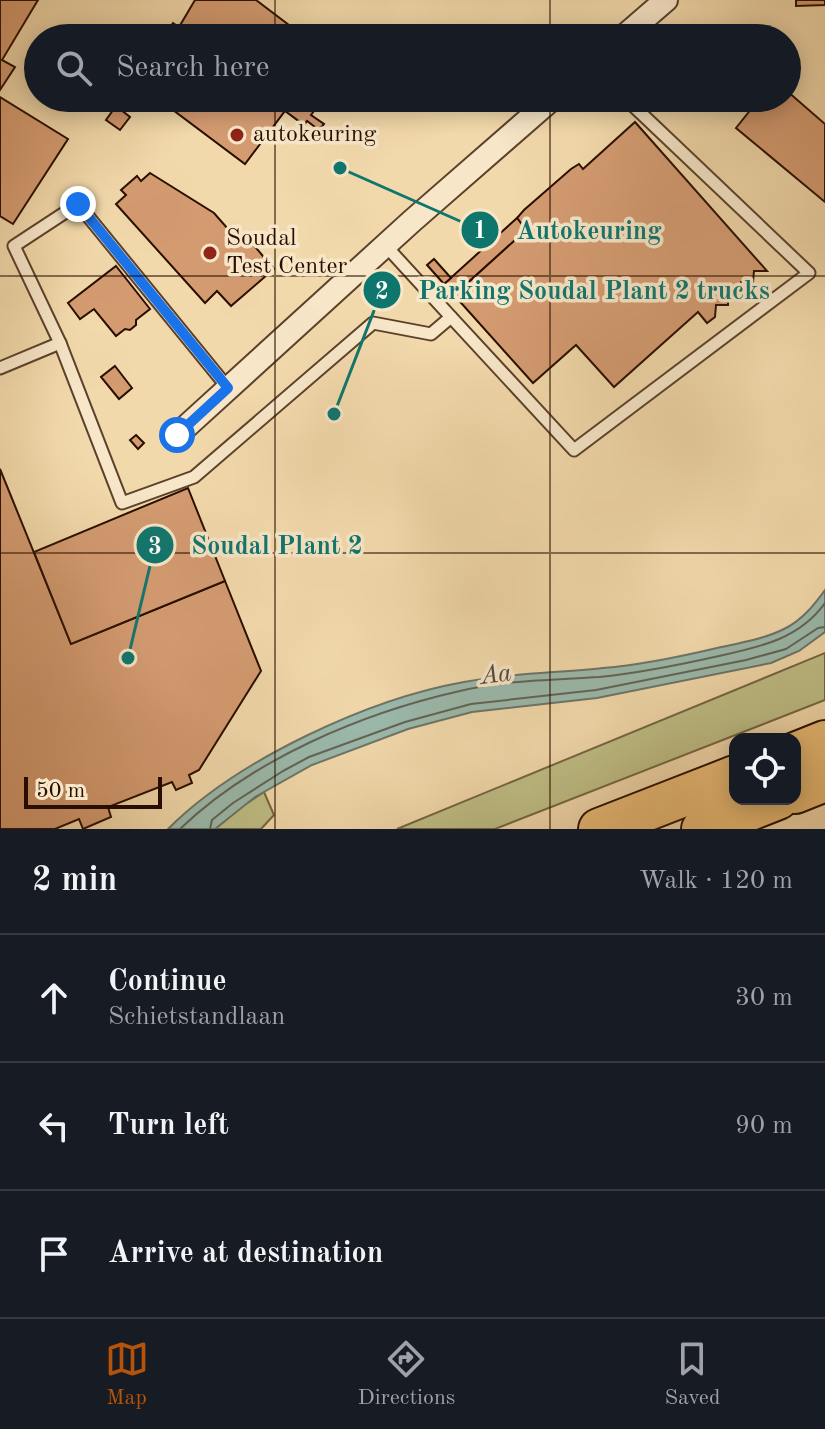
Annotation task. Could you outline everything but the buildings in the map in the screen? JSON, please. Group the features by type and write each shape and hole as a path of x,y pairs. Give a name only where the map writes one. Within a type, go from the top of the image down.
{"highway":[{"path":"801,751 825,741"},
{"path":"599,829 729,778"},
{"path":"801,791 825,781"},
{"path":"702,829 763,805"}],"street":[{"path":"638,24 666,0"},
{"path":"177,435 385,245 537,112"}],"lane":[{"path":"385,245 574,450 809,273 640,112"},
{"path":"228,388 78,204 14,246 60,343 122,503 194,477 373,323 431,334 451,317"},
{"path":"0,368 60,343"}],"shaded area":[{"path":"825,653 825,700 741,733 729,733 729,738 495,829 397,829"},
{"path":"264,792 274,815 261,829 215,829 238,809"}],"water":[{"path":"825,590 825,632 799,651 771,663 597,698 472,712 408,729 312,765 255,797 215,829 168,829 230,779 267,757 306,736 387,702 481,679 632,665 752,640 792,624 808,611"}],"place":[{"name":"autokeuring","path":"237,135"},
{"name":"Autokeuring","path":"340,168"},
{"name":"Soudal Test Center","path":"210,253"},
{"name":"Parking Soudal Plant 2 trucks","path":"334,414"},
{"name":"Soudal Plant 2","path":"128,658"}],"route":[{"path":"78,204 228,388 177,435"}],"water label":[{"name":"Aa","path":"496,675"}]}
